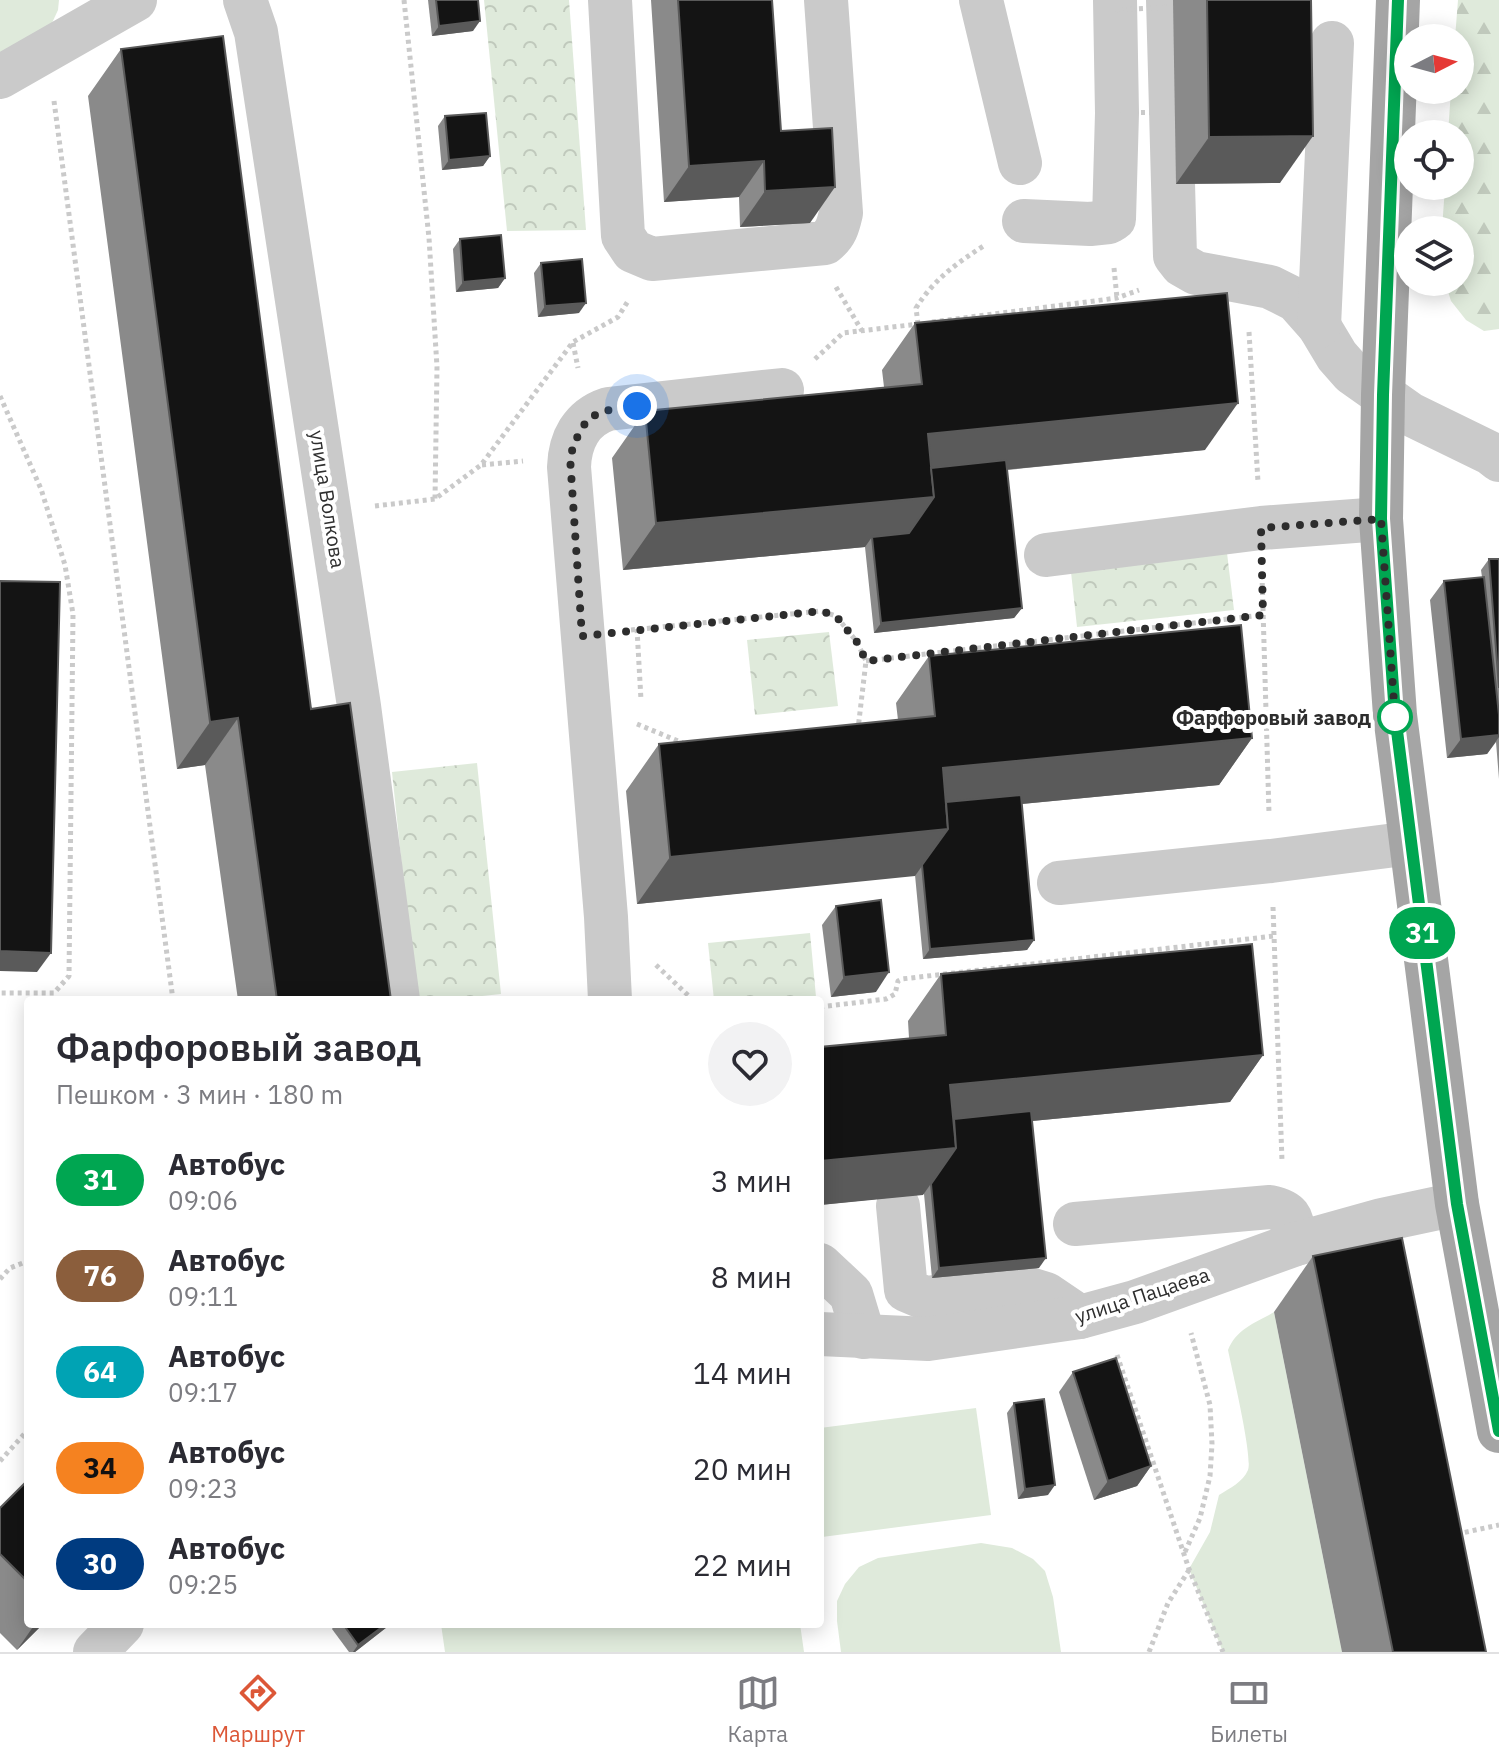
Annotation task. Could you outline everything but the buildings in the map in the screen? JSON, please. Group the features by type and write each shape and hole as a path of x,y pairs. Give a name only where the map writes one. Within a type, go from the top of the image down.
{"main road":[{"path":"1398,0 1381,519 1395,715 1457,1204 1499,1431"}],"street":[{"path":"0,77 135,0"},
{"name":"улица Волкова","path":"245,0 256,32 330,512 397,996"},
{"path":"610,0 623,236 633,251 652,259 825,243 832,237 841,213 826,0"},
{"path":"981,0 1020,163"},
{"path":"1171,4 1175,256 1182,265 1196,273 1259,284 1296,300 1319,326 1337,356 1352,373 1410,414 1496,450"},
{"path":"1024,221 1090,224 1114,219 1117,113 1115,5"},
{"path":"1319,326 1332,43"},
{"path":"610,996 570,457 577,435 588,418 608,409 782,390"},
{"path":"1046,555 1261,528 1381,519"},
{"path":"1059,883 1411,843"},
{"name":"улица Пацаева","path":"824,1334 928,1339 1092,1314 1179,1285 1290,1227 1382,1220 1457,1204"},
{"path":"898,1206 906,1290 925,1298 1023,1287 1092,1314"},
{"path":"1075,1224 1270,1207 1290,1227"},
{"path":"824,1269 851,1294 864,1337"},
{"path":"95,1652 118,1628"}],"path":[{"path":"404,0 429,238 437,367 435,499"},
{"path":"1115,5 1171,4"},
{"path":"47,51 172,996"},
{"path":"1117,113 1175,112"},
{"path":"918,324 916,308 927,290 950,269 1024,221"},
{"path":"330,512 435,499 481,465 573,342 618,317 628,303 623,236"},
{"path":"843,333 1117,298 1149,283"},
{"path":"1259,284 1248,326 1261,528 1274,936 1290,1227"},
{"path":"0,396 41,489 65,565 73,614 69,976 54,993 0,993"},
{"path":"582,636 821,611 836,616 857,642 866,661 858,731"},
{"path":"866,661 1263,615"},
{"path":"635,724 689,746"},
{"path":"824,1007 886,999 895,994 898,981 902,979 1274,936"},
{"path":"0,1279 10,1268 24,1263"},
{"path":"1179,1285 1210,1405 1212,1444 1210,1476 1200,1518 1184,1553"},
{"path":"1092,1314 1223,1652"},
{"path":"0,1461 24,1434"},
{"path":"1455,1534 1499,1525"},
{"path":"1149,1652 1168,1603 1189,1569"}],"green space":[{"path":"0,0 59,0 52,23 0,57"},
{"path":"484,0 569,0 586,230 507,231"},
{"path":"1458,0 1499,0 1499,329 1484,331 1466,320 1449,296 1474,296 1474,216 1443,216 1444,200 1474,200 1474,120 1449,120 1450,104 1474,104 1474,24 1456,24"},
{"path":"1226,545 1234,610 1077,627 1070,563"},
{"path":"829,632 838,706 755,715 747,640"},
{"path":"477,763 501,994 416,996 392,772"},
{"path":"810,933 816,996 714,996 708,943"},
{"path":"1274,1312 1342,1652 1223,1652 1189,1569 1210,1532 1219,1495 1240,1481 1248,1470 1245,1432 1228,1350 1241,1332"},
{"path":"976,1408 991,1515 824,1537 824,1427"},
{"path":"981,1543 1012,1548 1033,1559 1045,1571 1053,1597 1061,1652 841,1652 837,1601 845,1584 859,1567 878,1558"},
{"path":"442,1628 801,1628 804,1652 445,1652"}],"bus line":[{"name":"31","path":"1398,0 1381,519 1391,664 1457,1204 1499,1431"}],"place":[{"name":"Фарфоровый завод","path":"1395,717"}],"route":[{"path":"637,406 608,409 588,418 577,435 570,457 582,636 821,611 836,616 857,642 866,661 1263,615 1261,528 1381,519 1395,717"}]}
